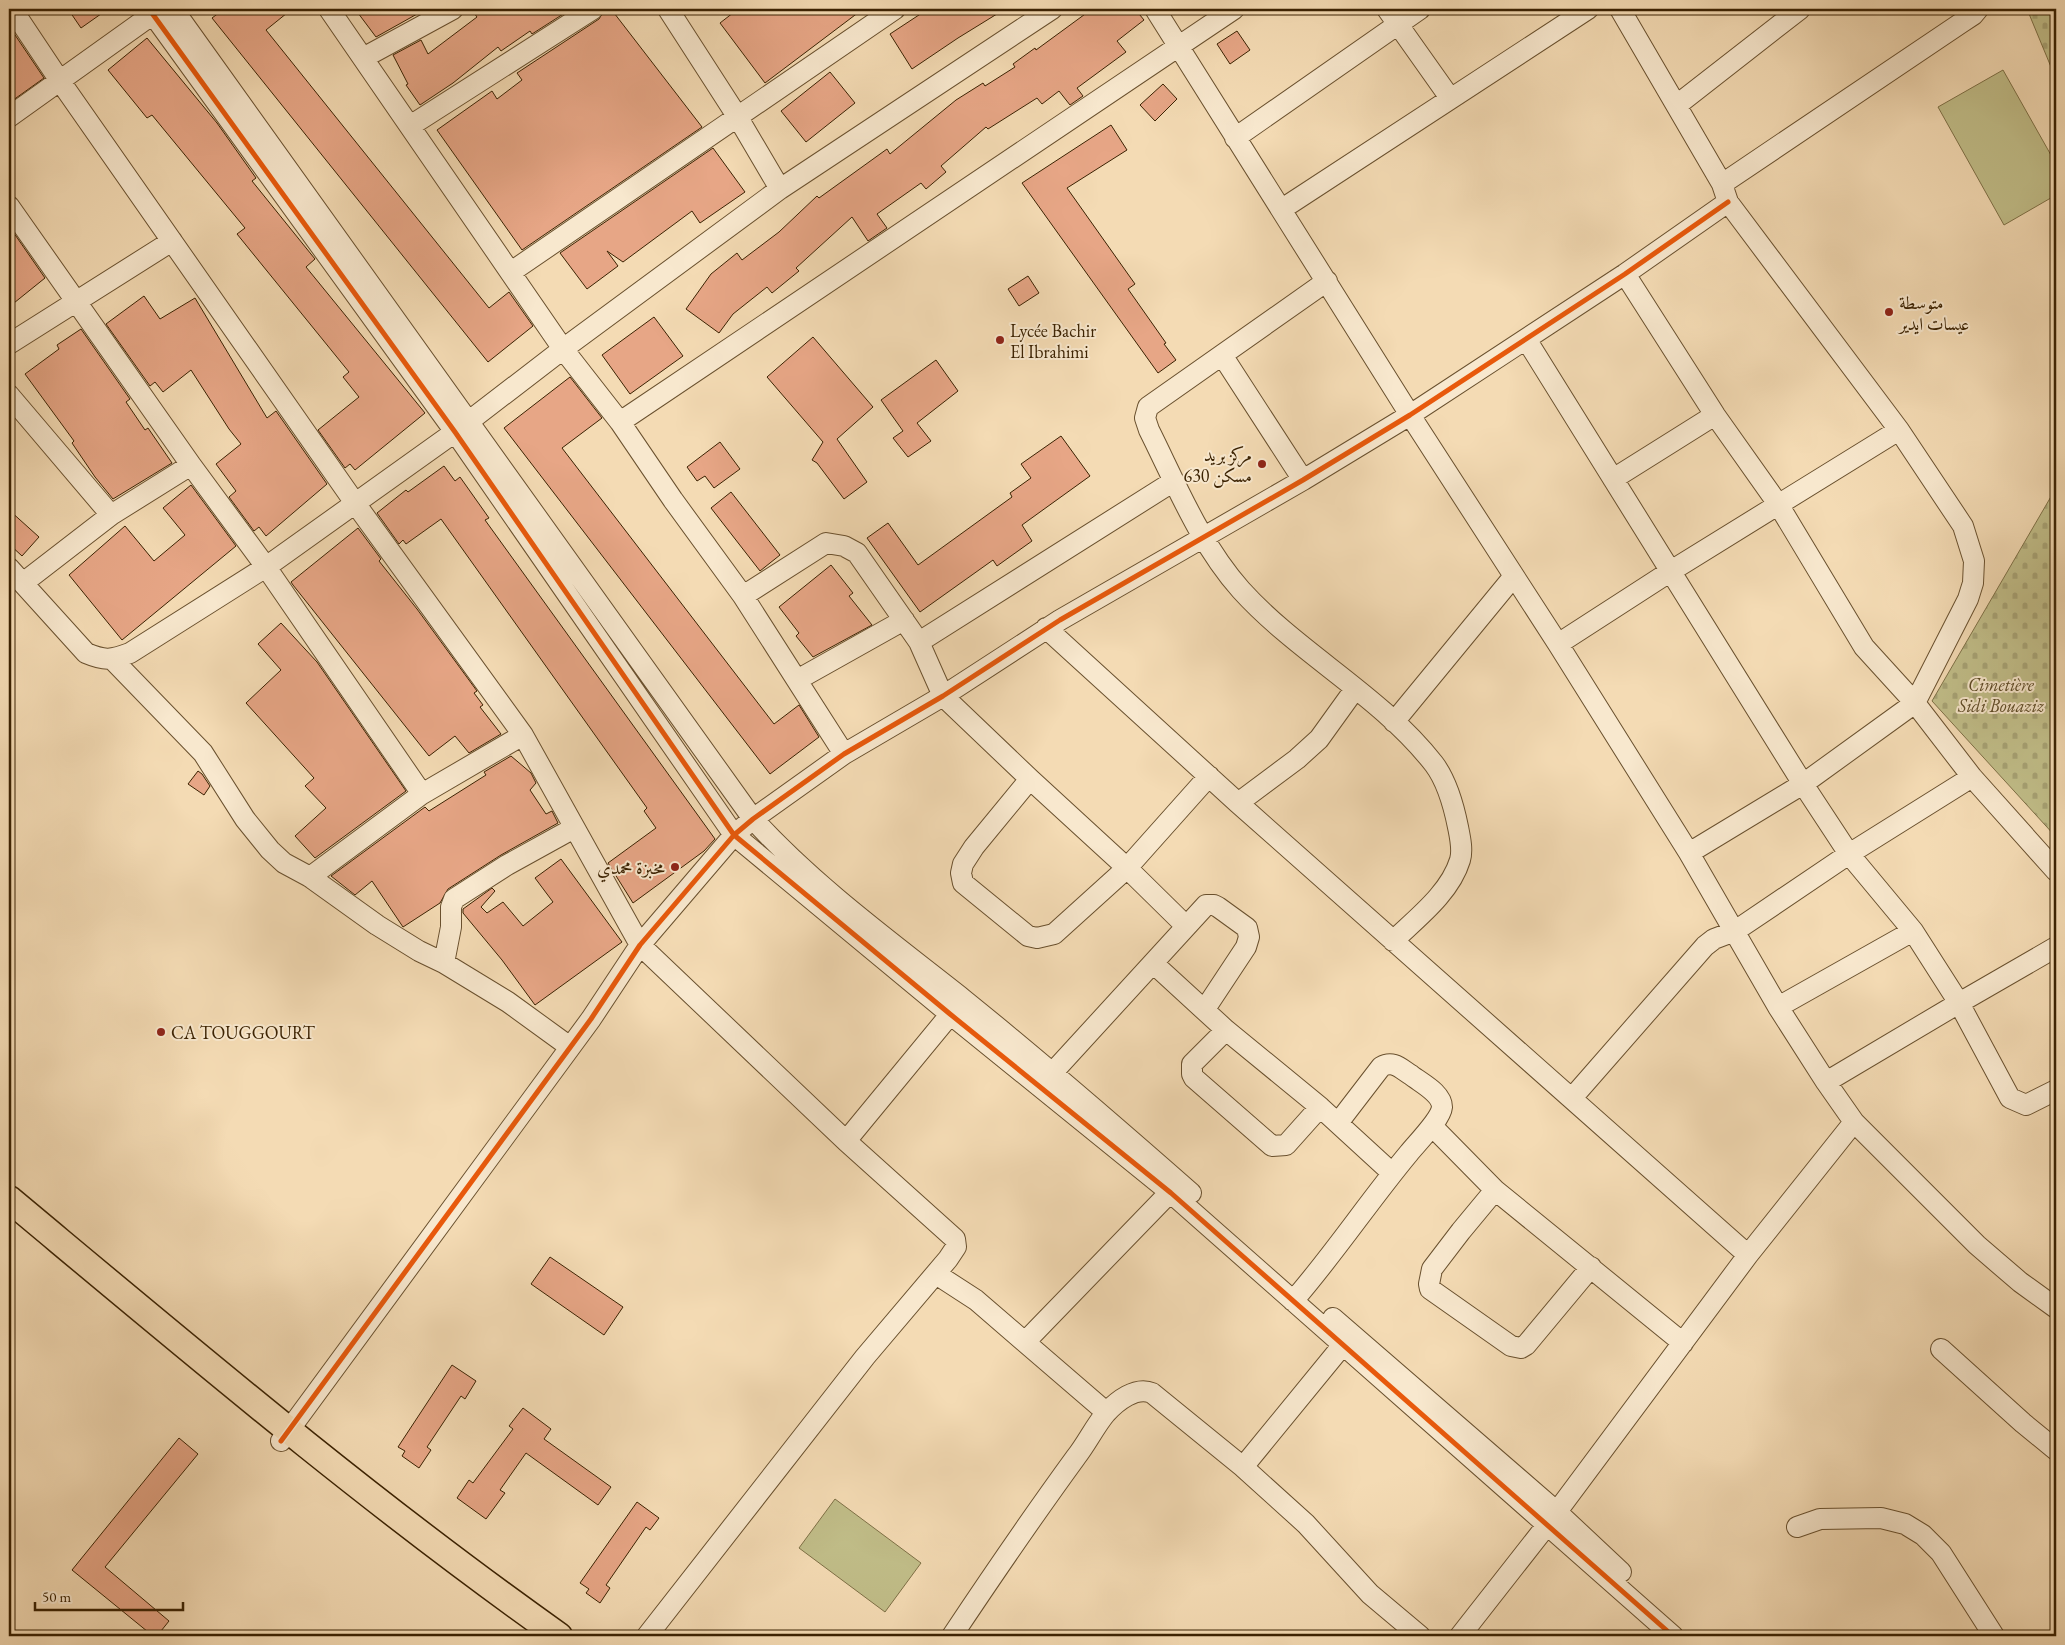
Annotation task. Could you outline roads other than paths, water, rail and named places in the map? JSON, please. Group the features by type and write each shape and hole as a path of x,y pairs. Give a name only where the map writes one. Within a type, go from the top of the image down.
{"main road":[{"path":"9,1199 285,1436 559,1636"},
{"path":"9,1212 489,1602 537,1636"}],"street":[{"path":"12,9 355,503 523,735 640,945 846,1141 955,1239 956,1249 865,1357 647,1636"},
{"path":"173,9 462,427 734,835 1039,1087 1175,1188"},
{"path":"329,9 563,349 620,422 673,500 743,596 844,754"},
{"path":"363,58 453,9"},
{"path":"410,126 593,9"},
{"path":"668,9 737,116 780,189"},
{"path":"511,272 895,9"},
{"path":"9,568 86,653 99,659 113,660 130,653 266,567 462,427 563,349 780,189 1052,9"},
{"path":"1156,9 1235,138 1282,209 1410,415 1558,644 1689,853 1778,1007 1826,1082 1854,1122 1977,1245 2020,1282 2056,1308"},
{"path":"620,422 1234,9"},
{"path":"1235,138 1392,17 1420,9"},
{"path":"1282,209 1588,9"},
{"path":"1620,9 1677,105 1725,193 1899,430 1964,526 1974,561 1973,584 1968,599 1915,703 1803,784 1689,853"},
{"path":"1677,105 1800,9"},
{"path":"285,1436 570,1047 640,945 734,835 753,819 844,754 943,696 1046,628 1204,538 1410,415 1625,274 1725,193 1961,24 1978,9"},
{"path":"9,117 154,11 753,819 769,837 858,917 1054,1072 1175,1188 1686,1636"},
{"path":"1392,17 1450,98"},
{"path":"9,206 191,465 266,567 422,794"},
{"path":"9,344 172,241"},
{"path":"1625,274 1715,415 1778,504 1864,647 1915,703 1972,777 2056,871"},
{"path":"1327,281 1148,407 1145,418 1174,481 1204,538 1241,590 1294,639 1394,722 1435,765 1454,806 1461,841 1461,858 1452,879 1423,912 1393,941"},
{"path":"1526,339 1803,784 1849,854 1913,931 1959,1002 2010,1098 2026,1105 2056,1090"},
{"path":"1222,355 1303,480"},
{"path":"9,395 112,514"},
{"path":"1613,479 1715,415"},
{"path":"1558,644 1671,571 1899,430"},
{"path":"24,583 112,514 191,465"},
{"path":"919,642 1174,481"},
{"path":"743,596 826,543 835,543 857,553 919,642 943,696 1127,868 1186,926"},
{"path":"1394,722 1514,576"},
{"path":"797,680 904,620"},
{"path":"1046,628 1238,803 1748,1255"},
{"path":"113,660 203,753 246,819 270,850 284,863 310,877 377,925 508,1002 570,1047"},
{"path":"1238,803 1297,759 1320,739 1355,689"},
{"path":"310,877 422,794 523,735"},
{"path":"1030,779 974,846 963,864 961,873 963,883 1028,936 1036,938 1054,934 1127,868 1209,776"},
{"path":"1572,1098 1699,952 1714,939 1735,930 1849,854 1972,777"},
{"path":"444,963 451,927 451,907 454,900 507,865 574,828"},
{"path":"1039,1087 1154,964 1186,926 1206,905 1212,904 1218,906 1247,928 1249,932 1246,948 1205,1009"},
{"path":"1778,1007 1913,931"},
{"path":"1826,1082 1959,1002 2056,947"},
{"path":"1154,964 1226,1030 1320,1107 1392,1173"},
{"path":"846,1141 962,999"},
{"path":"1226,1030 1192,1064 1192,1074 1194,1078 1272,1146 1286,1145 1320,1107"},
{"path":"1297,1296 1392,1173 1432,1126 1441,1110 1441,1100 1438,1095 1392,1063 1381,1067 1338,1123"},
{"path":"1460,1636 1552,1518 1748,1255 1854,1122"},
{"path":"1432,1126 1496,1190 1683,1343"},
{"path":"1025,1342 1175,1188"},
{"path":"1496,1190 1432,1269 1429,1284 1430,1290 1511,1346 1521,1348 1526,1345 1591,1267"},
{"path":"936,1274 976,1300 1106,1412"},
{"path":"1243,1467 1348,1339"},
{"path":"1941,1349 2056,1450"},
{"path":"952,1636 1044,1499 1078,1456 1106,1412 1135,1392 1143,1390 1152,1392 1243,1467 1306,1524 1370,1594 1420,1636"},
{"path":"1552,1518 1672,1636"},
{"path":"1797,1527 1820,1519 1881,1518 1911,1528 1923,1535 1941,1553 1994,1636"}],"place":[{"name":"متوسطة عيسات ايدير","path":"1889,312"},
{"name":"Lycée Bachir El Ibrahimi","path":"1000,340"},
{"name":"مركز بريد 630 مسكن","path":"1262,464"},
{"name":"مخبزة محمدي","path":"675,867"},
{"name":"CA TOUGGOURT","path":"161,1032"}],"park label":[{"name":"Cimetière Sidi Bouaziz","path":"2001,694"}]}
